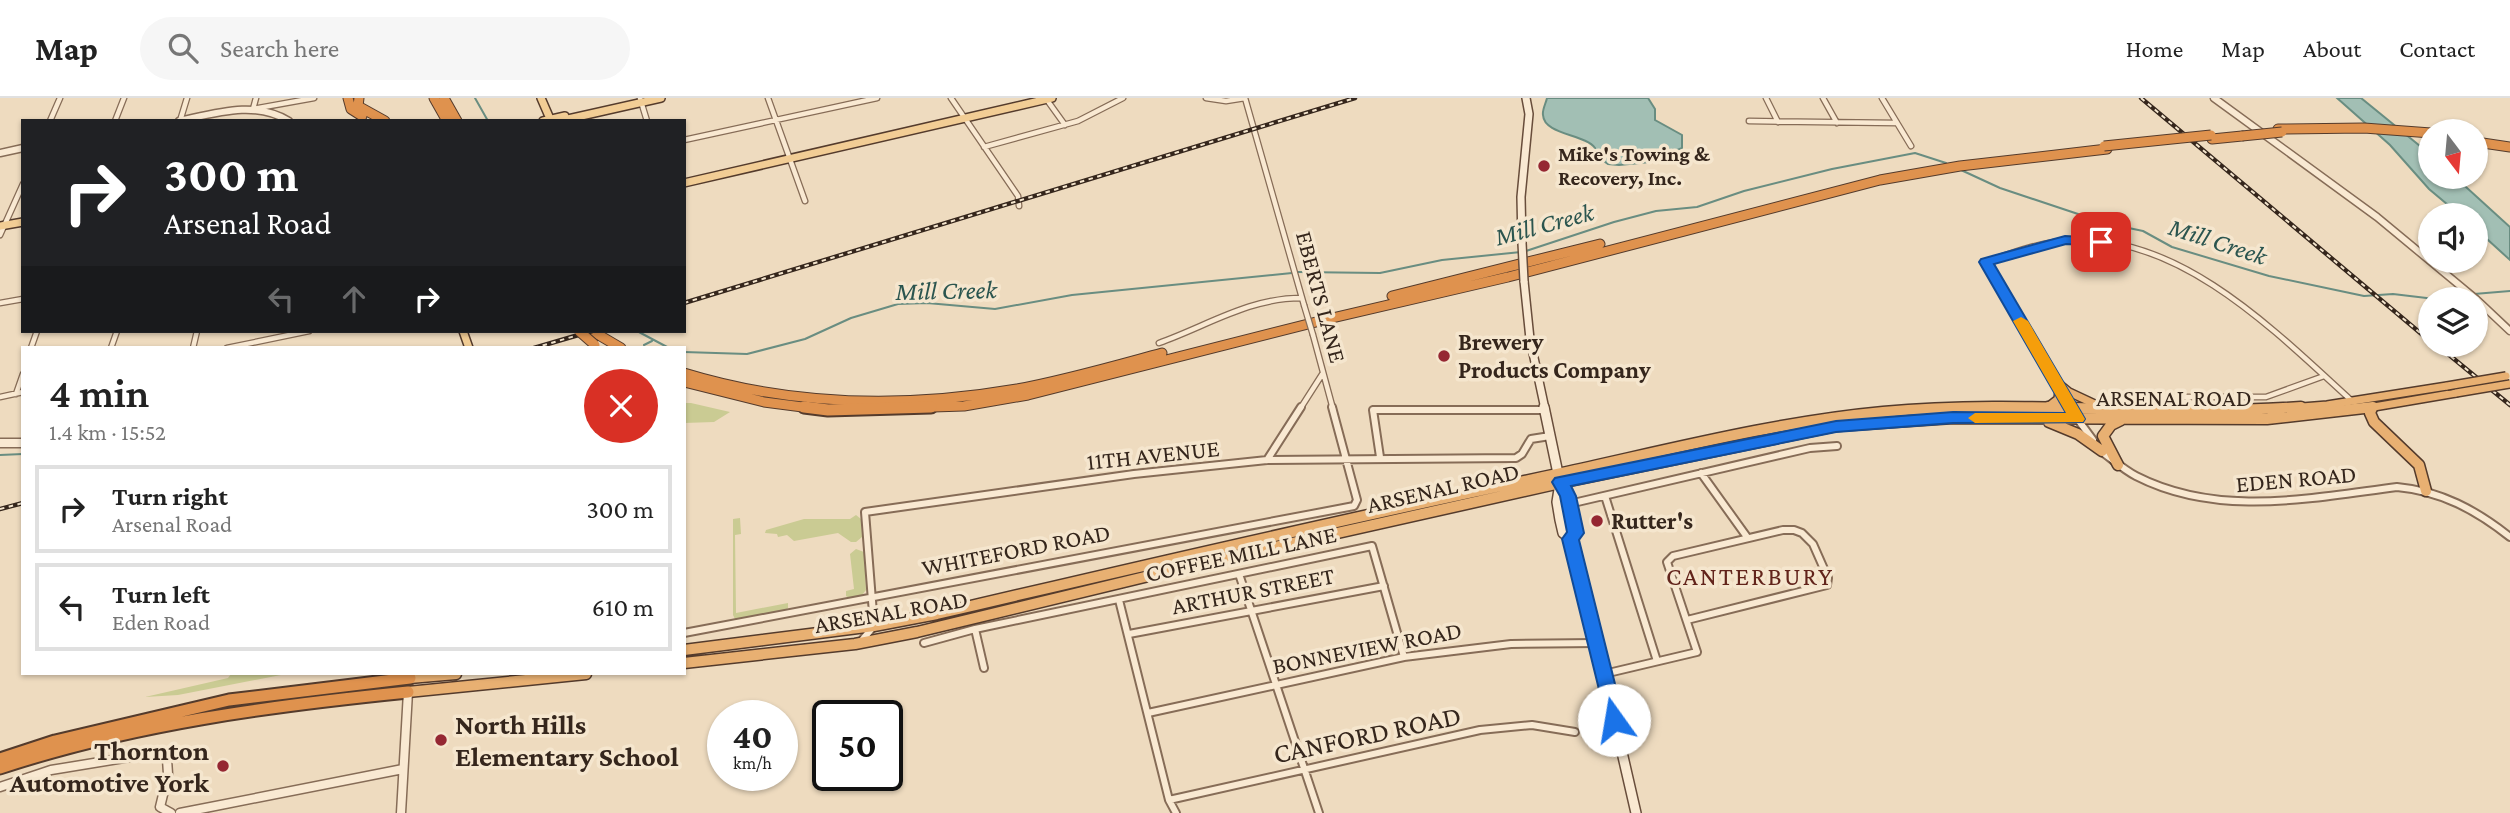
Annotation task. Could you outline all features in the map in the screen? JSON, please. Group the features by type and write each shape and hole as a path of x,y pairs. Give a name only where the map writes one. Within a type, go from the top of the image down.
{"highway":[{"path":"348,98 351,109 367,119"},
{"path":"359,98 358,106 381,119"},
{"path":"434,98 446,119"},
{"path":"446,98 455,116"},
{"path":"686,374 755,392 854,401 953,397 997,392 1214,341 1874,176 2105,147 2241,134 2333,129 2418,133"},
{"path":"2488,142 2510,146"},
{"path":"686,382 764,402 828,410 977,404 1028,395 1950,165"},
{"path":"582,333 601,344"},
{"path":"2052,378 2078,398 2113,411"},
{"name":"ARSENAL ROAD","path":"686,650 874,626 937,614 1330,522 1836,426 1953,418 2037,419 2113,411 2247,411 2353,402 2509,378"},
{"name":"ARSENAL ROAD","path":"686,663 855,643 961,623 1559,477 1792,424 1883,412 1946,408 2044,409 2122,420 2267,419 2372,408 2456,393 2509,378"},
{"path":"2044,409 2058,399 2059,390"},
{"path":"2372,408 2370,413 2374,422 2419,465 2426,491"},
{"path":"2037,419 2067,429 2102,451"},
{"path":"2118,465 2103,436 2111,425 2122,420"},
{"path":"0,759 55,741 229,700 434,675"},
{"path":"0,768 62,749 164,724 267,707 576,675"}],"main road":[{"path":"541,98 548,119"},
{"path":"553,119 661,98"},
{"path":"1526,98 1529,114 1521,197 1524,281 1530,339 1544,410 1575,533 1571,539"},
{"path":"686,183 1048,99"},
{"path":"567,119 641,100"},
{"path":"2,226 21,222"},
{"path":"1559,477 1555,497 1563,533 1571,539 1636,813"},
{"path":"408,692 411,676"}],"street":[{"path":"51,119 60,98"},
{"path":"116,119 124,98"},
{"path":"180,119 187,98"},
{"path":"253,109 256,98"},
{"path":"191,119 314,98"},
{"path":"768,98 805,201"},
{"path":"686,140 877,98"},
{"path":"951,98 1018,196 1019,205"},
{"path":"985,146 1065,125 1092,115 1123,98"},
{"path":"1206,98 1226,101 1245,98"},
{"name":"EBERTS LANE","path":"1245,98 1346,458 1357,500 1354,506"},
{"path":"1766,98 1778,122"},
{"path":"1823,98 1837,122"},
{"path":"1882,98 1911,146"},
{"path":"2214,98 2377,217 2462,287"},
{"path":"1048,99 1065,125"},
{"path":"641,100 646,119"},
{"path":"253,109 274,112 286,119"},
{"path":"1749,121 1897,123"},
{"path":"0,152 21,149"},
{"path":"0,235 21,188"},
{"name":"EDEN ROAD","path":"2353,402 2267,323 2226,292 2190,270 2117,245 2065,240 1986,262 2074,414 2102,451 2118,465 2166,489 2195,498 2228,503 2256,504 2398,487 2426,491 2476,512 2510,537"},
{"path":"1159,343 1184,335 1253,302 1301,298"},
{"path":"0,303 21,299"},
{"path":"2488,310 2510,331"},
{"path":"275,338 276,333"},
{"path":"237,346 299,333"},
{"path":"1267,460 1322,373"},
{"path":"2164,397 2266,397 2324,376"},
{"path":"0,397 19,393"},
{"path":"1380,457 1373,410 1544,410"},
{"name":"11TH AVENUE","path":"874,626 865,512 1121,475 1267,460 1516,458 1522,454 1525,441 1529,438 1550,436"},
{"path":"0,443 21,443"},
{"path":"1569,504 1810,448 1837,446"},
{"path":"1701,473 1747,537"},
{"path":"1605,496 1657,661"},
{"name":"WHITEFORD ROAD","path":"686,633 1354,506"},
{"path":"1604,674 1696,652 1667,562 1673,556 1783,530 1794,529 1804,532 1810,538 1828,578 1827,584 1687,620"},
{"name":"COFFEE MILL LANE","path":"924,643 975,629 1372,546 1384,586"},
{"path":"1239,574 1319,813"},
{"path":"1384,586 1404,657"},
{"name":"ARTHUR STREET","path":"1129,634 1384,586"},
{"path":"1119,600 1169,800 1176,813"},
{"path":"855,643 868,636 874,626"},
{"path":"975,629 984,668"},
{"name":"BONNEVIEW ROAD","path":"1148,713 1404,657 1511,644 1596,643"},
{"path":"401,813 408,692"},
{"name":"CANFORD ROAD","path":"1169,800 1467,733 1518,726 1559,726 1574,732"},
{"path":"0,787 51,770 155,753 167,759 168,774 160,807 171,813"},
{"path":"180,813 402,769"}],"green space":[{"path":"686,403 730,412 714,422 686,423"},
{"path":"856,515 861,519 862,537 856,542 851,542 838,533 794,541 787,535 778,537 777,534 765,533 766,530 804,519 850,519"},
{"path":"740,518 741,534 735,535 736,613 788,603 788,608 783,612 736,621 733,615 733,519"},
{"path":"856,549 864,552 866,590 862,595 851,599 846,596 846,591 854,589 850,554"},
{"path":"230,675 281,675 178,695 145,697 228,678"}],"shaded area":[{"path":"1547,98 1648,98 1655,109 1655,120 1682,135 1682,148 1650,162 1608,164 1594,154 1595,148 1590,143 1557,131 1545,122 1543,113"},
{"path":"2337,98 2361,98 2418,144 2418,177 2390,145"},
{"path":"2429,189 2468,189 2484,203 2446,203"},
{"path":"2488,207 2510,227 2510,260 2488,240"}],"waterway":[{"name":"Mill Creek","path":"475,98 487,119"},
{"name":"Mill Creek","path":"1526,251 1614,222 1656,211 1697,207 1744,191 1832,169 1915,153 1946,163"},
{"name":"Mill Creek","path":"1961,170 2000,188 2105,223 2143,231 2172,247 2269,276 2364,296 2393,294 2418,297"},
{"name":"Mill Creek","path":"1297,272 1380,273 1442,260 1521,252"},
{"name":"Mill Creek","path":"686,352 747,354 805,339 851,318 898,304 927,303 995,309 1072,295 1292,273"},
{"name":"Mill Creek","path":"2488,293 2510,291"},
{"name":"Mill Creek","path":"641,333 665,346"},
{"path":"644,345 652,341"},
{"path":"0,455 21,454"}],"railway":[{"path":"686,302 1355,98"},
{"path":"2141,98 2418,331"},
{"path":"541,346 585,333"},
{"path":"2452,357 2510,405"},
{"path":"0,509 21,504"}],"slow traffic":[{"path":"1975,418 2077,419 2021,321"}],"place":[{"name":"Mike's Towing & Recovery, Inc.","path":"1544,166"},
{"name":"Brewery Products Company","path":"1444,356"},
{"name":"Rutter's","path":"1597,521"},
{"name":"North Hills Elementary School","path":"441,740"},
{"name":"Thornton Automotive York","path":"223,766"}],"district":[{"name":"CANTERBURY","path":"1750,576"}],"route":[{"path":"1614,720 1571,539 1575,533 1568,496 1560,482 1836,426 1953,418 2077,419 1986,262 2010,253 2065,240 2101,242"}]}
